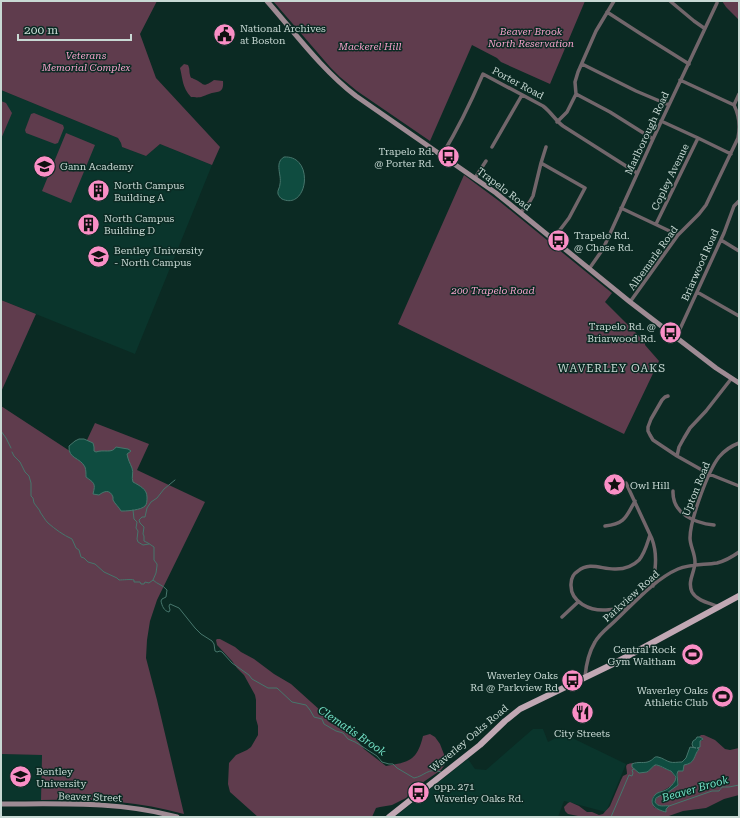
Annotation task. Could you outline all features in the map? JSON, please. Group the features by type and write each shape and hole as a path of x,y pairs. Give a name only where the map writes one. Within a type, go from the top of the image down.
{"main road":[{"name":"Trapelo Road","path":"267,1 320,62 356,96 496,193 630,302 716,368 739,383"},
{"name":"Waverley Oaks Road","path":"389,817 480,745 516,711 613,664 739,596"},
{"name":"Beaver Street","path":"1,804 113,806 147,810 177,817"}],"street":[{"path":"557,122 568,112 576,94 575,82 582,64 596,31 614,1"},
{"path":"670,1 704,28"},
{"name":"Marlborough Road","path":"589,269 603,249 680,80 689,64 704,28 717,3"},
{"path":"607,12 689,64"},
{"path":"582,64 669,105"},
{"name":"Porter Road","path":"442,155 450,143 483,74 543,106 556,118 557,122 637,173"},
{"path":"680,80 734,105 739,94"},
{"path":"576,94 620,118 653,139"},
{"path":"492,147 522,95"},
{"name":"Albemarle Road","path":"630,302 678,235 706,205 739,135 737,114 734,105"},
{"path":"661,121 731,154"},
{"name":"Copley Avenue","path":"656,224 698,138"},
{"path":"521,212 533,196 546,147"},
{"path":"475,178 486,161"},
{"path":"541,162 585,188 569,218 553,239"},
{"name":"Briarwood Road","path":"675,336 680,329 697,292 734,206 739,200"},
{"path":"621,208 678,235"},
{"path":"720,240 739,251"},
{"path":"697,292 739,316"},
{"path":"677,456 679,446 690,428 706,411 731,379"},
{"path":"668,396 662,400 648,427 648,431 653,440 677,456 709,474 739,486"},
{"name":"Upton Road","path":"719,607 702,600 695,595 691,588 695,559 691,549 690,539 692,520 709,474 715,463 720,456 739,443"},
{"path":"626,483 650,535 656,553 656,568 653,586"},
{"path":"674,491 676,505 682,512 692,520 714,525"},
{"path":"604,526 614,525 621,521 628,513 634,501"},
{"path":"629,607 602,610 588,607 578,602 573,595 570,586 572,579 576,572 589,566 597,566 608,569 628,567 642,556 646,549 650,535"},
{"name":"Parkview Road","path":"585,677 589,655 595,642 602,633 662,578 684,567 725,561 739,552"},
{"path":"562,617 578,602"}],"shaded area":[{"name":"Bentley University - North Campus","path":"1,90 118,138 122,147 146,156 160,144 212,165 135,354 1,300"},
{"path":"284,157 294,159 300,164 304,173 302,190 298,197 291,201 280,198 278,194 280,185 279,162"},
{"path":"79,439 84,439 93,443 94,451 96,452 110,451 116,447 131,451 127,454 133,470 132,480 143,488 147,494 147,503 145,506 138,509 121,511 113,500 112,494 109,492 103,492 99,495 93,494 94,485 93,482 86,477 85,467 80,461 72,456 69,450 69,446"},
{"path":"533,729 543,729 548,742 564,734 626,764 606,812 564,801 558,817 395,817 468,759 475,769 486,770"},
{"path":"697,737 703,739 700,741 700,747 697,748 699,749 691,763 684,765 683,771 678,771 678,785 667,793 656,798 656,804 669,806 666,809 666,812 659,810 653,804 653,798 657,793 670,787 675,781 676,777 671,771 656,765 647,772 639,773 632,767 632,764 648,762 655,757 671,762 682,762 686,758 690,747 696,748 693,747 692,744"},
{"name":"Bentley University","path":"1,754 42,755 41,800 1,800"}],"green space":[{"name":"Veterans Memorial Complex","path":"1,1 157,1 140,34 156,78 220,147 212,165 160,144 146,156 122,147 118,138 1,90"},
{"path":"273,1 585,1 550,84 501,62 497,58 472,45 430,141 357,91 340,77"},
{"path":"722,1 739,1 739,20 726,7"},
{"path":"184,64 188,65 191,77 205,85 214,80 223,81 221,90 201,97 191,97 184,87 182,80 180,68"},
{"path":"1,101 6,103 12,113 1,139"},
{"path":"34,113 63,125 64,128 58,143 55,144 26,133 25,130 31,114"},
{"path":"66,133 95,145 71,203 42,191"},
{"name":"200 Trapelo Road","path":"464,175 499,201 612,293 605,302 645,342 645,345 659,361 624,434 398,324"},
{"path":"1,300 36,314 1,392"},
{"path":"1,406 79,457 95,423 149,444 137,470 205,502 157,600 150,621 147,640 146,658 184,814 152,806 119,802 90,800 41,800 42,755 1,754"},
{"path":"217,639 220,639 235,647 291,684 321,711 329,722 352,733 364,749 386,766 411,759 418,751 423,736 430,734 435,737 440,744 446,763 441,770 419,785 406,798 392,805 376,808 372,817 258,817 230,792 228,784 229,763 236,755 251,747 258,735 255,695 244,675 217,645"},
{"path":"701,735 715,740 725,749 730,750 739,748 739,795 724,799 706,808 683,811 666,817 578,816 568,814 565,811 564,807 570,802 587,812 592,812 599,815 603,814 610,806 623,776 627,774 627,765 633,763 632,767 639,773 647,772 656,765 671,771 676,778 671,786 653,797 652,800 654,807 662,811 666,811 669,806 661,806 655,802 658,797 667,793 678,785 677,772 679,770 683,770 684,765 691,763 699,749 697,748 699,748 700,741 703,740 699,737"}],"waterway":[{"name":"Clematis Brook","path":"1,431 11,448"},
{"name":"Clematis Brook","path":"12,452 29,476 31,483 31,496 34,503 48,523 59,532 72,539 76,548 79,550 81,557 88,562 95,564 104,572 119,580 134,580 134,582 140,582 141,584 144,584 145,582 149,583 153,580 164,587 167,590 166,597 161,601 165,609 169,612 170,604 179,608 195,628 212,641 215,651 222,652 232,663 249,675 252,679 268,688 277,688 292,702 306,705 314,717 322,719 324,724 343,733 348,739 377,756 382,762 393,764 414,778 430,771 441,772"},
{"path":"153,580 157,566 154,560 154,547 144,541 144,527 139,520 142,517 145,517 147,508 151,502 175,480"},
{"path":"133,510 134,519 137,522 136,528 138,531 138,542 143,545 149,544"},
{"name":"Beaver Brook","path":"611,817 629,775 632,776 632,770 634,769"},
{"name":"Beaver Brook","path":"669,806 712,791 719,791 722,787 739,785"}],"place":[{"name":"National Archives at Boston","path":"224,34"},
{"name":"Trapelo Rd. @ Porter Rd.","path":"449,157"},
{"name":"Gann Academy","path":"45,166"},
{"name":"North Campus Building A","path":"99,191"},
{"name":"North Campus Building D","path":"89,224"},
{"name":"Trapelo Rd. @ Chase Rd.","path":"559,241"},
{"name":"Bentley University - North Campus","path":"99,256"},
{"name":"Trapelo Rd. @ Briarwood Rd.","path":"671,332"},
{"name":"Owl Hill","path":"615,485"},
{"name":"Central Rock Gym Waltham","path":"692,655"},
{"name":"Waverley Oaks Rd @ Parkview Rd","path":"573,681"},
{"name":"Waverley Oaks Athletic Club","path":"723,696"},
{"name":"City Streets","path":"582,713"},
{"name":"Bentley University","path":"21,777"},
{"name":"opp. 271 Waverley Oaks Rd.","path":"418,792"}],"district":[{"name":"WAVERLEY OAKS","path":"612,368"}],"park label":[{"name":"Beaver Brook North Reservation","path":"531,36"},
{"name":"Mackerel Hill","path":"370,46"}]}
